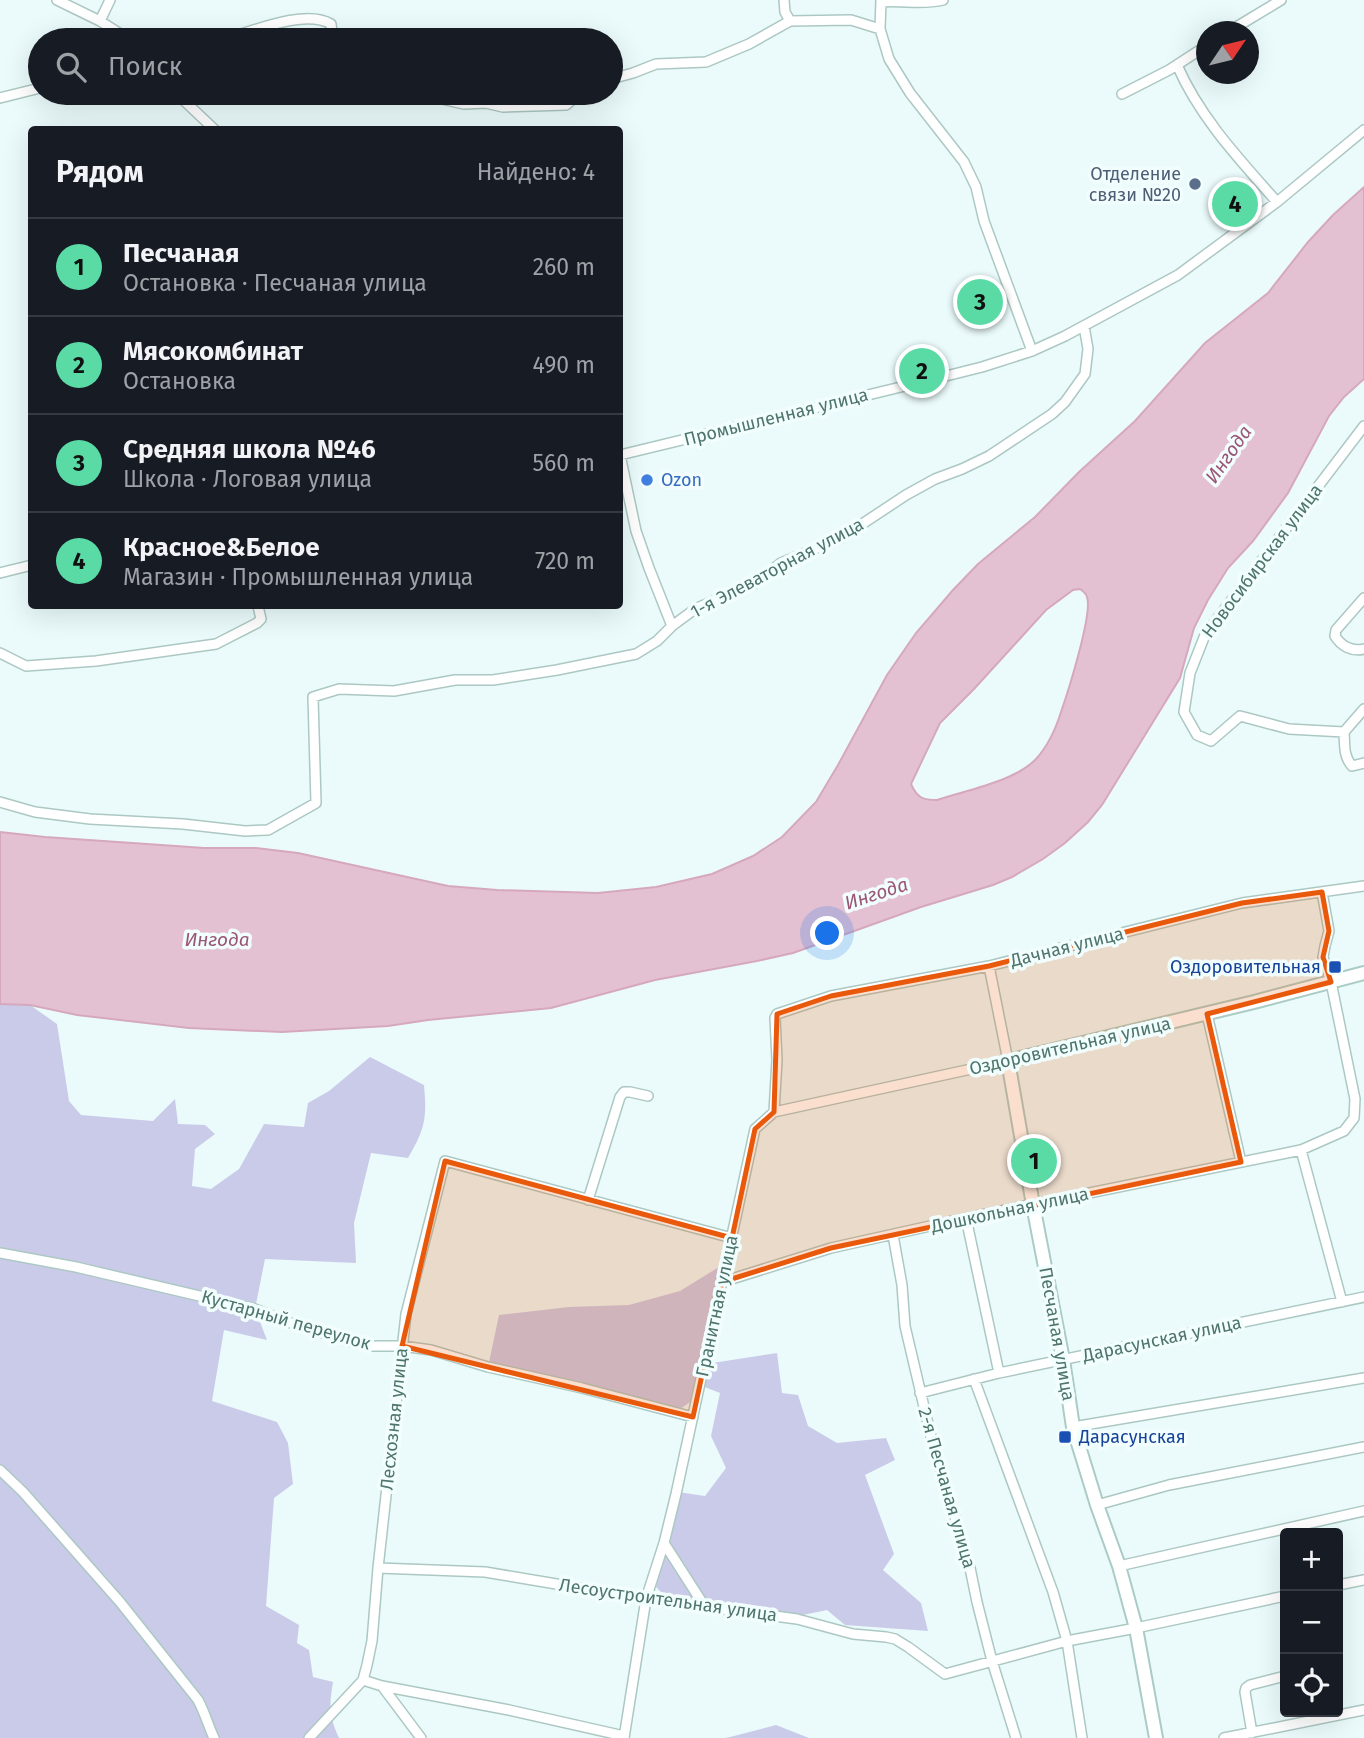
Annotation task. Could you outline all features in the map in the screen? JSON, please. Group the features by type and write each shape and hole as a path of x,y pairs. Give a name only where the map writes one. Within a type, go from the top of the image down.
{"street":[{"path":"57,0 111,28"},
{"path":"100,21 110,0"},
{"path":"784,0 785,12 790,21"},
{"path":"943,0 919,4 881,1 880,29 889,59 910,93 964,162 976,187 984,221 1032,351"},
{"path":"1246,21 1281,0"},
{"path":"262,28 282,22 313,19 327,21 332,28"},
{"path":"623,76 656,64 706,62 749,44 790,21 851,20 880,29"},
{"path":"1122,94 1196,53"},
{"path":"1177,65 1191,93 1226,144 1277,202"},
{"path":"0,98 28,91"},
{"path":"189,105 211,126"},
{"path":"494,105 566,105"},
{"name":"Промышленная улица","path":"623,454 982,367 1032,351 1178,275 1277,202 1364,130"},
{"name":"1-я Элеваторная улица","path":"0,803 35,812 76,817 246,831 268,830 316,803 313,697 339,688 394,691 455,680 493,680 636,654 657,641 695,609 755,583 781,564 841,538 906,495 989,456 1052,415 1085,374 1087,349 1084,326"},
{"name":"Новосибирская улица","path":"1344,732 1289,729 1240,716 1211,741 1197,735 1184,712 1190,673 1205,635 1364,426"},
{"path":"623,469 636,531 672,626"},
{"path":"0,573 28,566"},
{"path":"1364,598 1336,630 1335,636 1339,643 1348,648 1364,649"},
{"path":"0,653 26,666 96,662 216,644 257,623 261,619 259,609"},
{"path":"1364,709 1344,732 1345,753 1349,763 1352,766 1364,763"},
{"name":"Дачная улица","path":"774,1112 778,1060 775,1018 785,1010 831,996 989,966 1242,903 1364,886"},
{"name":"Дошкольная улица","path":"722,1282 831,1248 1301,1150 1344,1132 1354,1118 1355,1099 1331,982 1323,957 1329,931 1322,892"},
{"name":"Песчаная улица","path":"989,966 1063,1360 1073,1427 1119,1566 1136,1628 1156,1738"},
{"name":"Оздоровительная улица","path":"774,1112 1008,1061 1207,1014 1364,973"},
{"path":"1207,1014 1241,1161"},
{"path":"648,1096 624,1092 620,1097 589,1200 732,1238"},
{"name":"Гранитная улица","path":"624,1737 646,1599 664,1543 755,1129 774,1112"},
{"path":"1301,1150 1342,1302"},
{"name":"Лесхозная улица","path":"363,1680 372,1641 406,1314 445,1161 589,1200"},
{"path":"966,1218 999,1373"},
{"name":"2-я Песчаная улица","path":"893,1235 902,1284 905,1326 920,1393 969,1563 992,1661 1016,1738"},
{"name":"Кустарный переулок","path":"0,1253 76,1267 255,1309 352,1342 369,1346 402,1346 431,1350 488,1367 693,1417"},
{"name":"Дарасунская улица","path":"920,1393 999,1373 1364,1297"},
{"path":"1073,1427 1364,1378"},
{"path":"974,1379 1053,1592 1067,1641 1082,1738"},
{"path":"1097,1505 1169,1485 1364,1447"},
{"path":"0,1470 23,1492 120,1602 198,1700 214,1738"},
{"path":"1119,1566 1364,1511"},
{"path":"664,1543 705,1607"},
{"name":"Лесоустроительная улица","path":"378,1568 485,1572 646,1599 797,1619 853,1634 895,1639 945,1674 992,1661"},
{"path":"1343,1585 1364,1582"},
{"path":"992,1661 1067,1641 1280,1597"},
{"path":"1252,1732 1246,1688 1280,1677"},
{"path":"309,1738 363,1680 624,1737"},
{"path":"383,1686 421,1738"},
{"path":"1224,1738 1364,1710"}],"highlighted area":[{"path":"1322,892 1329,931 1323,957 1331,982 1207,1014 1241,1162 831,1248 722,1282 693,1417 402,1346 445,1161 732,1238 755,1129 774,1112 777,1014 831,996 989,966 1242,903"}],"shaded area":[{"path":"0,1004 30,1005 57,1024 69,1101 81,1115 153,1121 175,1099 178,1124 205,1125 215,1134 195,1149 192,1186 211,1189 239,1169 264,1124 304,1127 308,1103 329,1091 370,1057 424,1085 423,1123 408,1158 371,1153 354,1223 356,1263 265,1259 255,1309 267,1340 224,1330 212,1401 277,1422 288,1443 293,1484 274,1498 266,1606 299,1625 297,1643 309,1650 313,1677 333,1682 331,1710 339,1738 0,1738"},
{"path":"727,1262 697,1397 676,1412 488,1367 499,1315 569,1307 629,1305 680,1291"},
{"path":"777,1353 782,1393 798,1395 808,1426 837,1443 886,1438 895,1460 865,1475 894,1554 883,1570 921,1603 928,1631 845,1625 827,1610 798,1616 664,1595 656,1587 678,1492 705,1496 726,1468 711,1436 720,1393 702,1386 706,1364"},
{"path":"776,1725 809,1738 725,1738 730,1737"}],"water":[{"name":"Ингода","path":"1364,187 1364,379 1344,397 1329,416 1288,493 1253,541 1228,568 1208,600 1194,628 1180,678 1102,805 1088,822 1043,859 993,885 921,907 793,953 655,980 551,1008 388,1026 282,1032 189,1028 77,1015 30,1005 0,1004 0,832 204,848 256,848 298,853 448,886 497,890 598,893 656,887 712,874 753,856 782,837 816,802 887,675 916,633 953,590 978,564 1035,517 1135,421 1205,343 1268,293 1333,215","holes":["1080,589 1087,596 1088,606 1079,653 1057,724 1040,754 1027,767 989,784 937,800 924,799 918,795 911,784 940,723 1046,610 1073,590"]}],"place":[{"name":"Отделение связи №20","path":"1195,184"},
{"name":"Красное&Белое","path":"1235,204"},
{"name":"Средняя школа №46","path":"980,302"},
{"name":"Мясокомбинат","path":"922,371"},
{"name":"Ozon","path":"647,480"},
{"name":"Оздоровительная","path":"1335,967"},
{"name":"Песчаная","path":"1034,1161"},
{"name":"Дарасунская","path":"1065,1437"}]}
